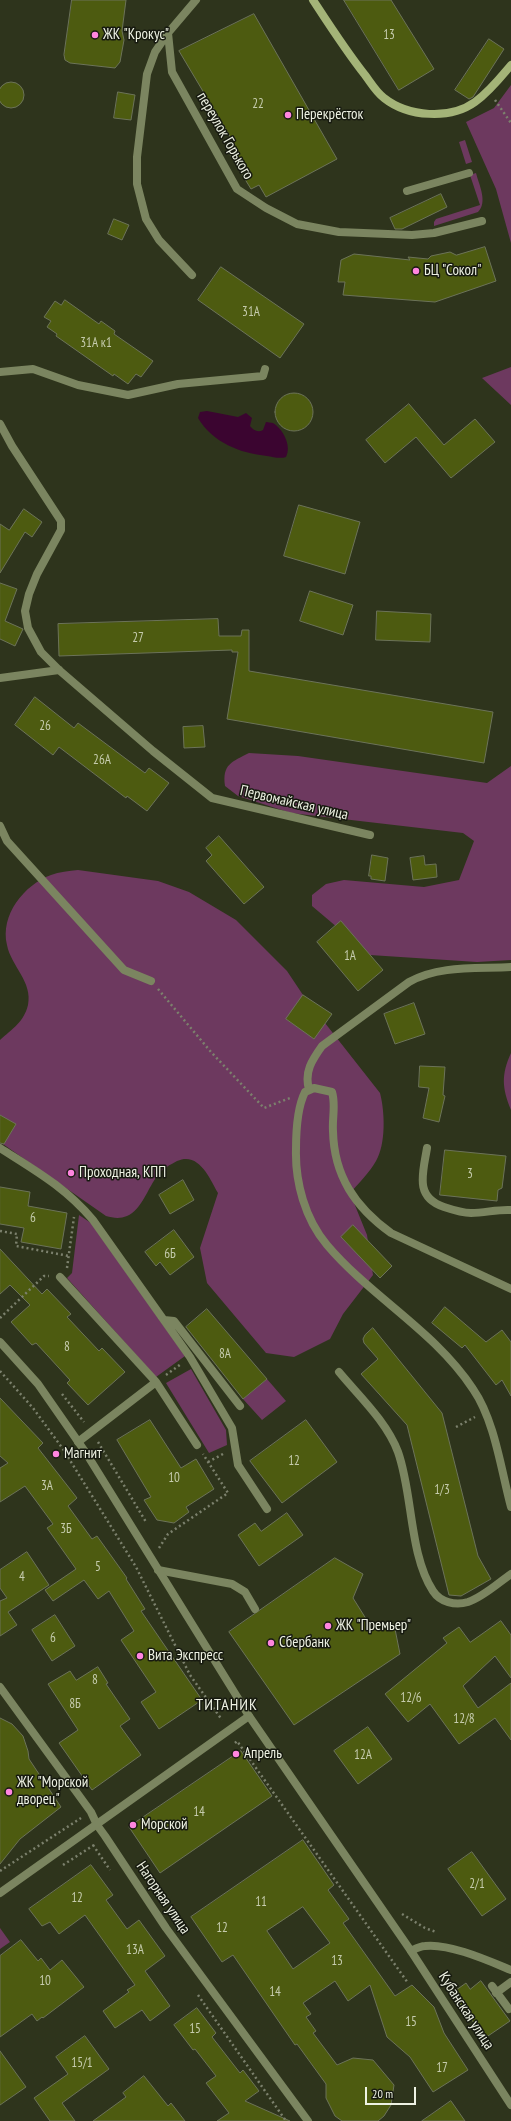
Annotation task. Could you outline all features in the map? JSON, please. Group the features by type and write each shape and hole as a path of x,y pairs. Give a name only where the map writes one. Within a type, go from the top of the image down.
{"main road":[{"path":"313,0 352,60 379,94 395,106 409,112 443,114 474,103 489,91 511,65"}],"street":[{"path":"192,275 159,240 146,219 137,184 137,157 147,74 155,52 168,33 196,0"},
{"name":"переулок Горького","path":"168,33 172,72 237,188 266,208 297,224 339,232 412,235 434,233 482,221"},
{"path":"407,191 469,173"},
{"path":"0,372 33,369 78,385 128,395 178,384 263,376 265,369"},
{"path":"0,424 12,446 61,521 61,530 28,594 25,611 28,628 41,652 58,670"},
{"path":"0,678 58,670"},
{"name":"Первомайская улица","path":"58,670 153,751 212,798 370,835"},
{"path":"0,826 8,840 124,970 151,981"},
{"path":"511,967 436,971 422,975 409,982 322,1046 313,1058 308,1071 306,1080 307,1091 300,1111 296,1139 298,1180 307,1211 326,1244 350,1268 442,1350 474,1390 489,1422 511,1507"},
{"path":"307,1091 324,1089 332,1092 334,1100 332,1131 335,1155 342,1179 354,1198 373,1220 391,1233 511,1289"},
{"path":"0,1148 57,1185 76,1200 93,1220 190,1357 232,1428 238,1465 267,1508"},
{"path":"427,1148 422,1179 424,1190 428,1199 437,1205 454,1211 471,1213 511,1210"},
{"path":"60,1277 156,1382 197,1445"},
{"path":"164,1320 174,1321 240,1406"},
{"name":"Кубанская улица","path":"0,1342 38,1384 78,1442 249,1716 411,1951 511,2105"},
{"path":"339,1372 387,1429 398,1452 421,1564 433,1591 447,1602 458,1604 477,1598 511,1574"},
{"path":"78,1442 156,1382"},
{"path":"158,1570 232,1584 245,1592 255,1609"},
{"name":"Нагорная улица","path":"0,1687 91,1812 96,1825 106,1836 166,1928 308,2121"},
{"path":"0,1893 249,1716"},
{"path":"411,1951 425,1946 448,1948 511,1970"},
{"path":"509,2009 494,1989 511,1982"}],"path":[{"path":"489,91 511,123"},
{"path":"151,981 211,1052 264,1108 307,1091"},
{"path":"0,1318 44,1276 60,1277 67,1270 76,1210"},
{"path":"0,1231 18,1234 16,1246 69,1256"},
{"path":"156,1382 190,1357"},
{"path":"0,1371 33,1408 63,1449 136,1567 190,1674 223,1721"},
{"path":"57,1388 91,1432 146,1524"},
{"path":"456,1427 475,1417"},
{"path":"159,1548 168,1534 228,1493 197,1445"},
{"path":"208,1462 235,1447"},
{"path":"156,1542 172,1572"},
{"path":"237,1741 408,1983"},
{"path":"0,1870 83,1816"},
{"path":"401,1914 425,1928 438,1933"}],"shaded area":[{"path":"511,85 511,243 496,189 466,122 494,108"},
{"path":"465,140 472,162 466,164 459,142"},
{"path":"476,173 483,198 481,208 478,212 434,226 436,219 480,205 470,175"},
{"path":"511,367 511,405 482,378"},
{"path":"207,411 238,417 246,413 252,418 250,426 257,431 263,430 266,422 273,423 280,429 286,438 288,453 286,457 276,458 257,455 237,449 219,440 204,427 198,418 200,412"},
{"path":"249,753 298,756 487,783 511,766 511,960 477,962 370,955 312,906 312,895 326,884 344,880 424,887 459,880 474,841 463,833 291,813 238,796 225,786 225,773 227,768 233,762"},
{"path":"78,870 158,881 189,892 236,920 287,971 303,995 380,1093 384,1118 382,1146 376,1161 370,1170 350,1193 367,1235 373,1275 343,1314 330,1339 294,1357 266,1353 207,1283 200,1248 218,1193 203,1168 198,1163 185,1159 177,1161 167,1167 154,1180 137,1209 122,1218 114,1218 106,1216 0,1142 0,1040 21,1021 28,1005 29,997 25,981 9,953 6,934 7,923 16,902 32,886 51,875"},
{"path":"511,1053 511,1110 504,1088 504,1075"},
{"path":"79,1215 91,1223 185,1356 156,1377 67,1278 72,1273"},
{"path":"191,1369 226,1430 227,1445 209,1453 166,1383"},
{"path":"267,1379 286,1401 262,1420 243,1399"},
{"path":"0,1928 10,1942 0,1949"}],"building":[{"name":"ЖК \"Крокус\"","path":"72,0 126,0 122,31 124,40 120,62 115,68 70,63 65,60 64,55"},
{"path":"344,0 391,0 434,69 399,90"},
{"path":"254,14 337,159 266,197 259,185 251,189 227,150 235,145 179,51"},
{"path":"489,39 504,49 473,97 469,99 455,90"},
{"path":"11,82 20,86 24,95 20,104 11,108 2,104 -2,95 2,86"},
{"path":"118,92 135,95 131,120 114,118"},
{"path":"441,194 447,207 402,229 395,229 390,218"},
{"path":"114,219 129,225 122,240 108,234"},
{"name":"БЦ \"Сокол\"","path":"485,247 496,281 435,302 343,295 345,282 338,282 341,260 354,254 410,260 408,257 428,259 431,256 450,252 456,255"},
{"path":"221,267 304,324 280,358 198,300"},
{"path":"65,300 99,324 101,321 115,331 114,334 153,361 141,377 136,374 128,384 114,374 113,376 56,336 57,334 47,327 51,321 44,317 55,301 61,305"},
{"path":"290,393 298,393 305,396 310,401 313,412 310,423 305,428 298,431 290,431 283,428 278,423 275,416 275,408 278,401 283,396"},
{"path":"409,404 444,445 475,419 495,442 451,478 416,437 385,463 366,440"},
{"path":"299,505 360,522 345,574 284,556"},
{"path":"24,509 42,522 32,537 25,532 0,573 0,524 9,530"},
{"path":"0,583 17,589 5,621 23,629 15,646 0,639"},
{"path":"310,591 353,605 343,635 300,621"},
{"path":"377,611 431,614 430,642 376,640"},
{"path":"218,619 219,636 241,636 242,630 249,630 249,671 493,712 484,763 227,719 238,652 232,652 232,650 59,656 58,624"},
{"path":"35,697 74,728 78,723 145,773 149,768 169,783 147,811 127,796 126,798 59,747 53,755 15,725"},
{"path":"203,726 205,747 184,748 183,727"},
{"path":"219,836 264,887 244,904 206,861 212,855 206,848"},
{"path":"372,855 388,858 385,881 371,879 371,876 369,876"},
{"path":"424,856 425,865 436,864 437,877 413,880 410,858"},
{"path":"341,921 383,970 358,991 317,942"},
{"path":"303,995 332,1014 314,1039 286,1019"},
{"path":"414,1003 425,1034 395,1044 384,1014"},
{"path":"420,1066 445,1067 443,1095 445,1096 439,1122 423,1118 429,1088 419,1087"},
{"path":"0,1115 16,1124 4,1144 0,1143"},
{"path":"445,1150 506,1156 502,1188 498,1190 497,1201 440,1195"},
{"path":"183,1180 194,1200 170,1214 159,1195"},
{"path":"0,1187 30,1192 28,1206 67,1213 61,1249 21,1242 24,1228 0,1224"},
{"path":"353,1225 392,1266 380,1278 341,1237"},
{"path":"174,1230 194,1257 170,1275 160,1262 156,1266 145,1252"},
{"path":"0,1249 42,1294 47,1289 71,1314 67,1317 99,1351 102,1348 125,1372 88,1405 67,1383 70,1380 36,1343 32,1345 11,1322 30,1305 10,1285 0,1294"},
{"path":"445,1307 486,1342 502,1330 511,1342 511,1396 502,1380 496,1385 465,1345 462,1348 432,1323"},
{"path":"207,1309 267,1379 243,1399 186,1327"},
{"path":"373,1328 442,1413 478,1556 491,1579 461,1596 449,1595 407,1425 361,1374 378,1359 364,1343 363,1339 365,1335"},
{"path":"0,1398 43,1443 38,1448 77,1498 68,1506 92,1539 97,1536 127,1578 126,1579 145,1609 141,1611 202,1700 159,1729 141,1702 156,1692 121,1640 134,1631 109,1591 98,1599 84,1580 53,1601 45,1590 76,1569 47,1528 53,1524 25,1486 0,1502 0,1468 8,1463 0,1456"},
{"path":"150,1420 181,1468 196,1459 214,1489 186,1507 189,1512 174,1523 157,1520 144,1500 151,1497 117,1440"},
{"path":"306,1420 337,1462 282,1503 250,1461"},
{"path":"287,1513 303,1535 259,1566 238,1535 255,1523 261,1531"},
{"path":"27,1552 49,1585 8,1612 17,1625 0,1636 0,1601 7,1598 0,1588 0,1570"},
{"path":"335,1558 363,1574 353,1598 368,1622 394,1624 400,1654 294,1725 229,1632"},
{"path":"55,1615 75,1646 52,1661 32,1630"},
{"path":"501,1621 511,1635 511,1678 495,1656 463,1686 478,1708 511,1683 511,1740 495,1718 459,1744 430,1704 408,1722 385,1694 447,1643 443,1638 459,1627 470,1642"},
{"path":"98,1667 108,1683 106,1684 130,1719 120,1726 141,1755 92,1790 59,1743 78,1730 48,1684 70,1671 76,1680"},
{"name":"ЖК \"Морской дворец\"","path":"0,1718 12,1724 23,1736 29,1759 61,1807 20,1839 0,1864"},
{"path":"368,1727 392,1759 358,1784 334,1751"},
{"path":"241,1751 272,1796 160,1873 129,1827"},
{"path":"303,1840 334,1885 328,1890 349,1919 343,1923 395,1996 412,1985 434,2007 444,2033 468,2070 433,2092 410,2057 387,2037 370,1985 348,2001 335,1981 303,2003 311,2014 306,2017 316,2031 313,2033 337,2065 353,2058 373,2060 394,2085 391,2105 384,2116 378,2121 342,2121 335,2116 326,2098 326,2084 297,2044 295,2045 233,1955 222,1962 191,1917","holes":["303,1907 330,1943 293,1969 267,1931"]},
{"path":"472,1852 506,1899 482,1916 448,1869"},
{"path":"91,1865 113,1895 106,1900 127,1929 139,1920 165,1956 145,1971 170,2006 150,2021 142,2010 115,2028 103,2011 129,1992 127,1990 135,1985 85,1915 59,1934 50,1922 42,1926 29,1909"},
{"path":"21,1940 38,1961 41,1958 50,1970 62,1960 84,1987 43,2018 42,2017 37,2021 32,2014 0,2037 0,1956"},
{"path":"481,1981 510,2021 485,2038 452,1993 466,1983 470,1989"},
{"path":"197,2008 216,2033 212,2037 240,2073 243,2070 259,2091 245,2101 290,2121 217,2121 229,2113 206,2083 216,2076 195,2049 193,2050 174,2025"},
{"path":"85,2036 109,2069 62,2103 75,2121 50,2121 34,2098 68,2074 56,2057"},
{"path":"0,2051 26,2087 0,2105"},
{"path":"144,2076 168,2106 171,2103 185,2121 93,2121 126,2097 123,2093"},
{"path":"451,2101 465,2121 422,2121"}],"place":[{"name":"ЖК \"Крокус\"","path":"95,35"},
{"name":"Перекрёсток","path":"288,115"},
{"name":"БЦ \"Сокол\"","path":"416,271"},
{"name":"Проходная, КПП","path":"71,1173"},
{"name":"Магнит","path":"56,1454"},
{"name":"ЖК \"Премьер\"","path":"328,1626"},
{"name":"Сбербанк","path":"271,1643"},
{"name":"Вита Экспресс","path":"140,1656"},
{"name":"Апрель","path":"236,1754"},
{"name":"ЖК \"Морской дворец\"","path":"9,1792"},
{"name":"Морской","path":"133,1825"}],"district":[{"name":"ТИТАНИК","path":"227,1705"}]}
